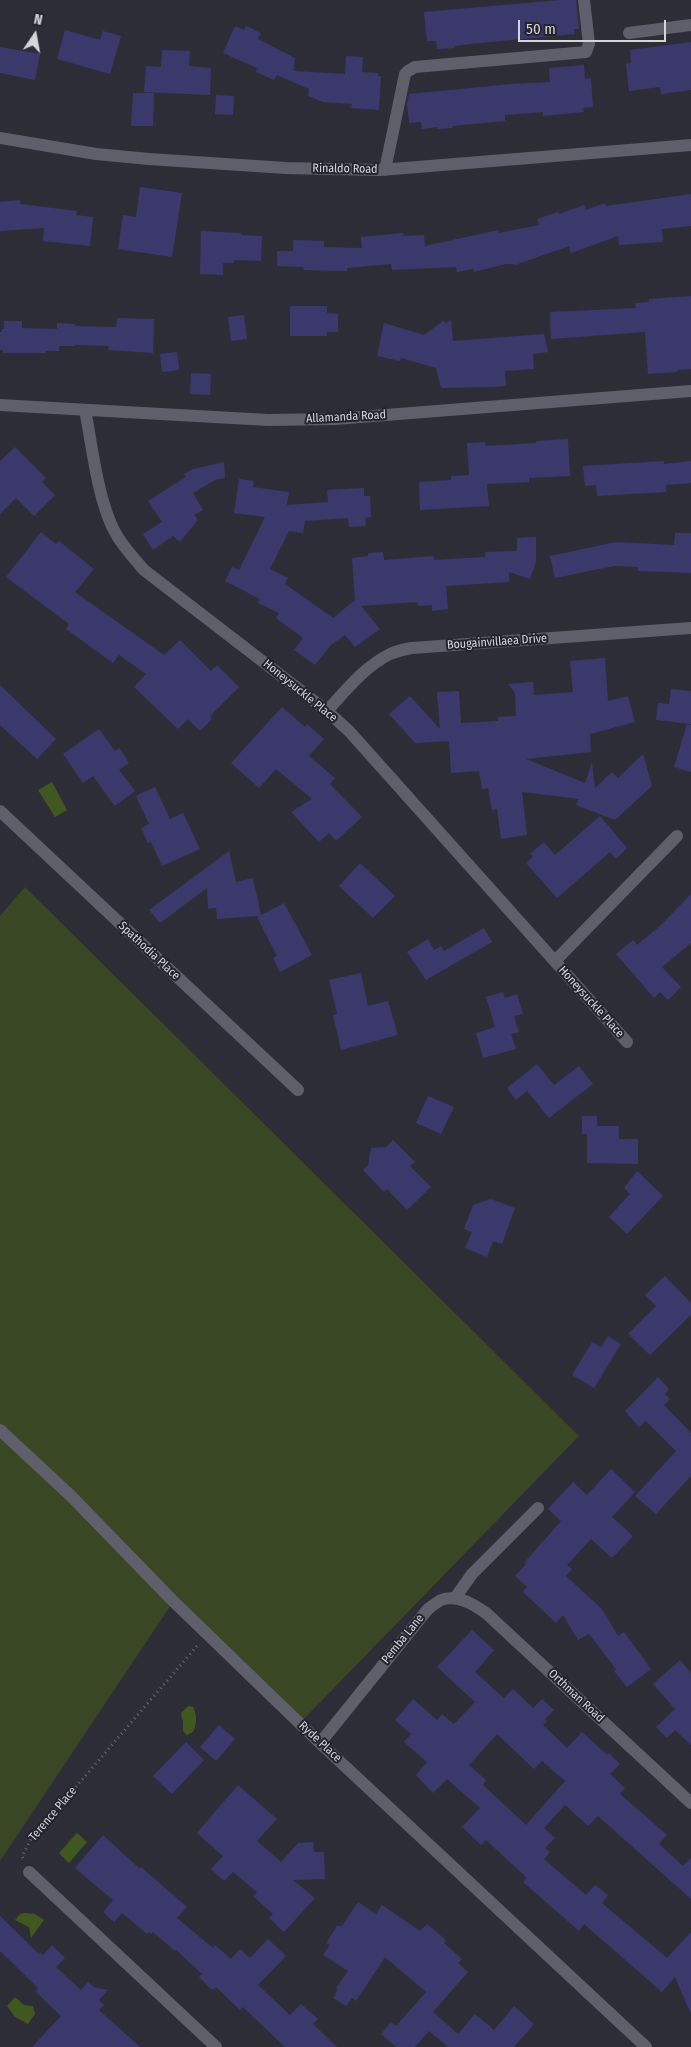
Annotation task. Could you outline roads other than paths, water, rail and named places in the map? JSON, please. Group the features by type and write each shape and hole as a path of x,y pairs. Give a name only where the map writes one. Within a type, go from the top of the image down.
{"street":[{"path":"385,170 405,74 408,71 415,68 586,52 590,44 584,0"},
{"path":"629,33 691,25"},
{"name":"Rinaldo Road","path":"0,138 96,154 149,159 286,168 385,170 691,145"},
{"name":"Allamanda Road","path":"0,406 268,420 335,419 691,391"},
{"name":"Honeysuckle Place","path":"85,410 103,500 110,521 129,553 144,570 327,711 349,731 627,1042"},
{"name":"Bougainvillaea Drive","path":"327,711 357,678 373,665 391,653 412,648 691,628"},
{"name":"Spathodia Place","path":"0,812 298,1090"},
{"name":"Honeysuckle Place","path":"555,961 677,836"},
{"name":"Ryde Place","path":"0,1430 72,1496 207,1634 320,1743 646,2047"},
{"path":"455,1598 472,1574 538,1508"},
{"name":"Pemba Lane","path":"320,1743 428,1609 441,1600 455,1598"},
{"name":"Orthman Road","path":"455,1598 472,1603 486,1612 691,1803"},
{"path":"29,1872 216,2047"}]}
